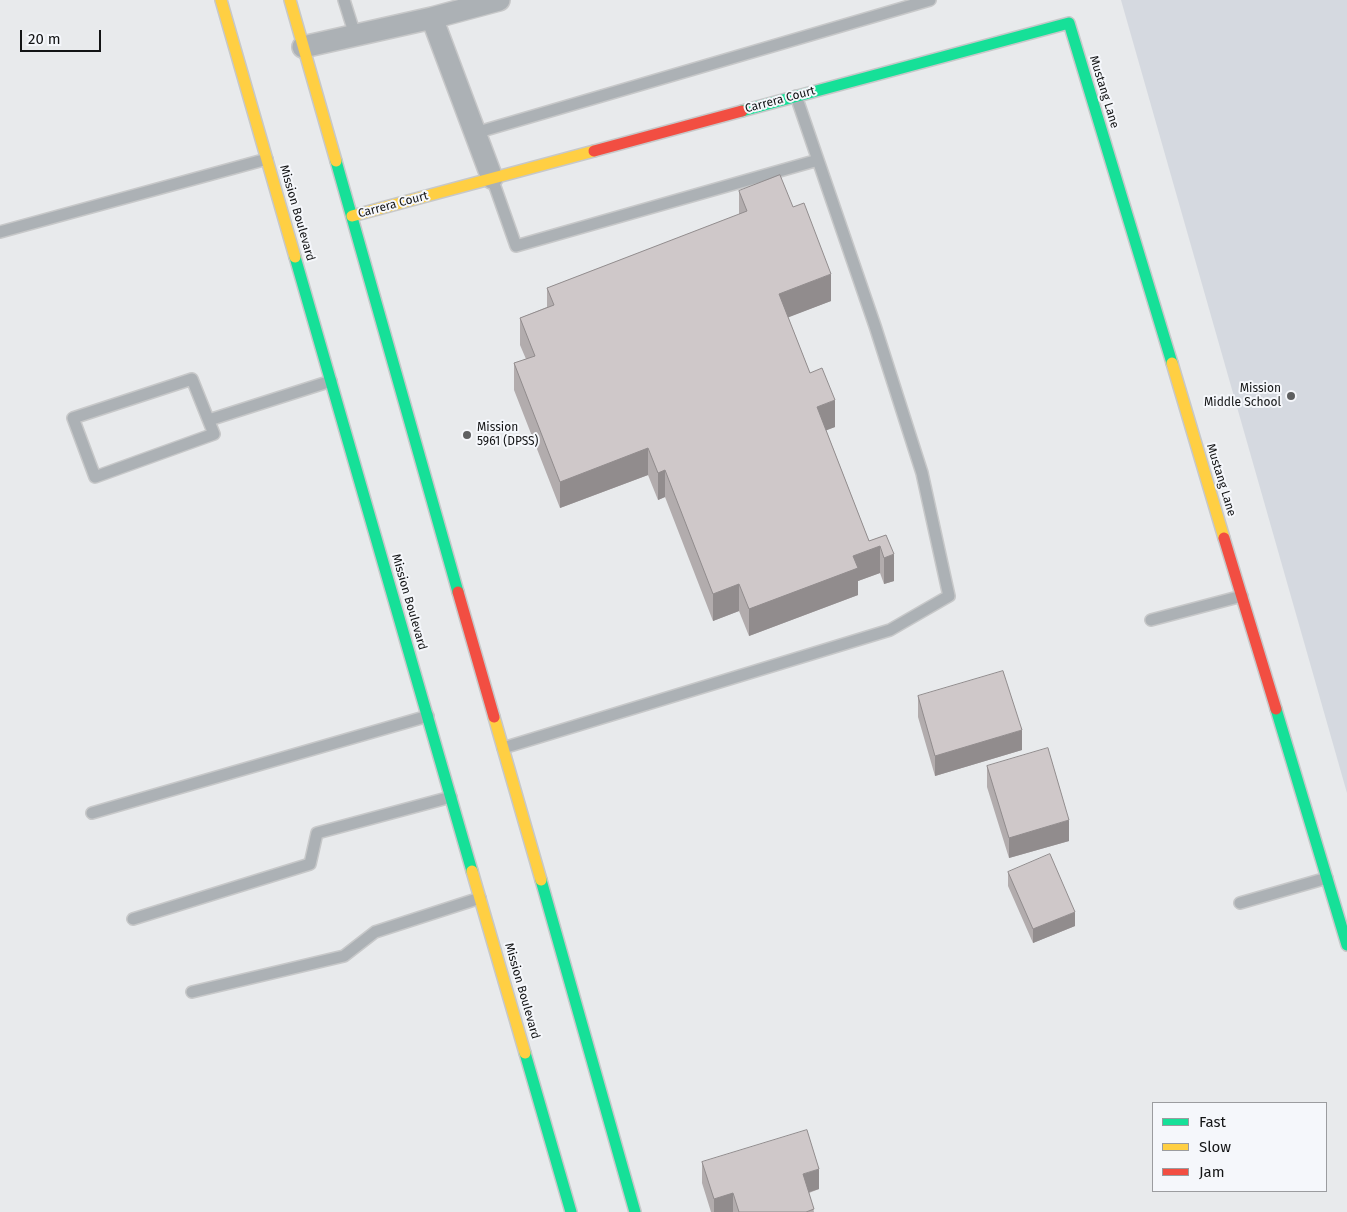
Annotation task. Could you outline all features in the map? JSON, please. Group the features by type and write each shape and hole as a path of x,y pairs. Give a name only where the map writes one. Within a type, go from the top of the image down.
{"main road":[{"name":"Mission Boulevard","path":"222,0 571,1212"},
{"path":"290,0 635,1212"},
{"name":"Carrera Court","path":"352,216 1069,23"},
{"name":"Mustang Lane","path":"1069,23 1347,945"}],"street":[{"path":"304,46 432,18 499,0"},
{"path":"432,18 492,178"}],"lane":[{"path":"344,0 355,35"},
{"path":"475,133 930,0"},
{"path":"503,748 890,630 949,596 922,473 875,326 796,96"},
{"path":"0,232 267,159"},
{"path":"492,178 516,246 818,160"},
{"path":"192,379 209,420 214,434 95,477 73,418 192,379"},
{"path":"209,420 332,381"},
{"path":"1151,620 1242,596"},
{"path":"92,813 428,716"},
{"path":"132,919 310,864 317,833 451,798"},
{"path":"1240,903 1327,878"},
{"path":"192,992 344,956 375,932 480,898"}],"shaded area":[{"name":"Mission Middle School","path":"1121,0 1347,0 1347,793"}],"building":[{"path":"780,175 793,207 804,203 831,274 779,294 810,373 822,368 835,400 817,407 869,541 886,535 894,554 884,558 880,546 853,556 858,568 749,609 739,584 713,594 665,470 658,473 648,448 560,482 514,363 535,356 520,318 554,305 547,288 747,211 739,191"},
{"path":"1003,671 1022,730 935,756 918,696"},
{"path":"1048,748 1069,820 1009,838 987,766"},
{"path":"1050,854 1075,912 1033,929 1008,872"},
{"path":"807,1130 819,1169 803,1174 814,1209 806,1212 739,1212 733,1193 714,1199 702,1162"}],"traffic: fast":[{"path":"742,111 1069,23 1172,363"},
{"path":"336,161 458,592"},
{"path":"295,257 472,871"},
{"path":"1276,709 1347,945"},
{"path":"541,880 635,1212"},
{"path":"525,1053 571,1212"}],"traffic: slow":[{"path":"221,0 295,257"},
{"path":"290,0 336,161"},
{"path":"352,216 594,151"},
{"path":"1172,363 1224,538"},
{"path":"494,717 541,880"},
{"path":"472,871 525,1053"}],"traffic: jam":[{"path":"594,151 742,111"},
{"path":"1224,538 1276,709"},
{"path":"458,592 494,717"}],"place":[{"name":"Mission Middle School","path":"1291,396"},
{"name":"Mission 5961 (DPSS)","path":"467,435"}]}
